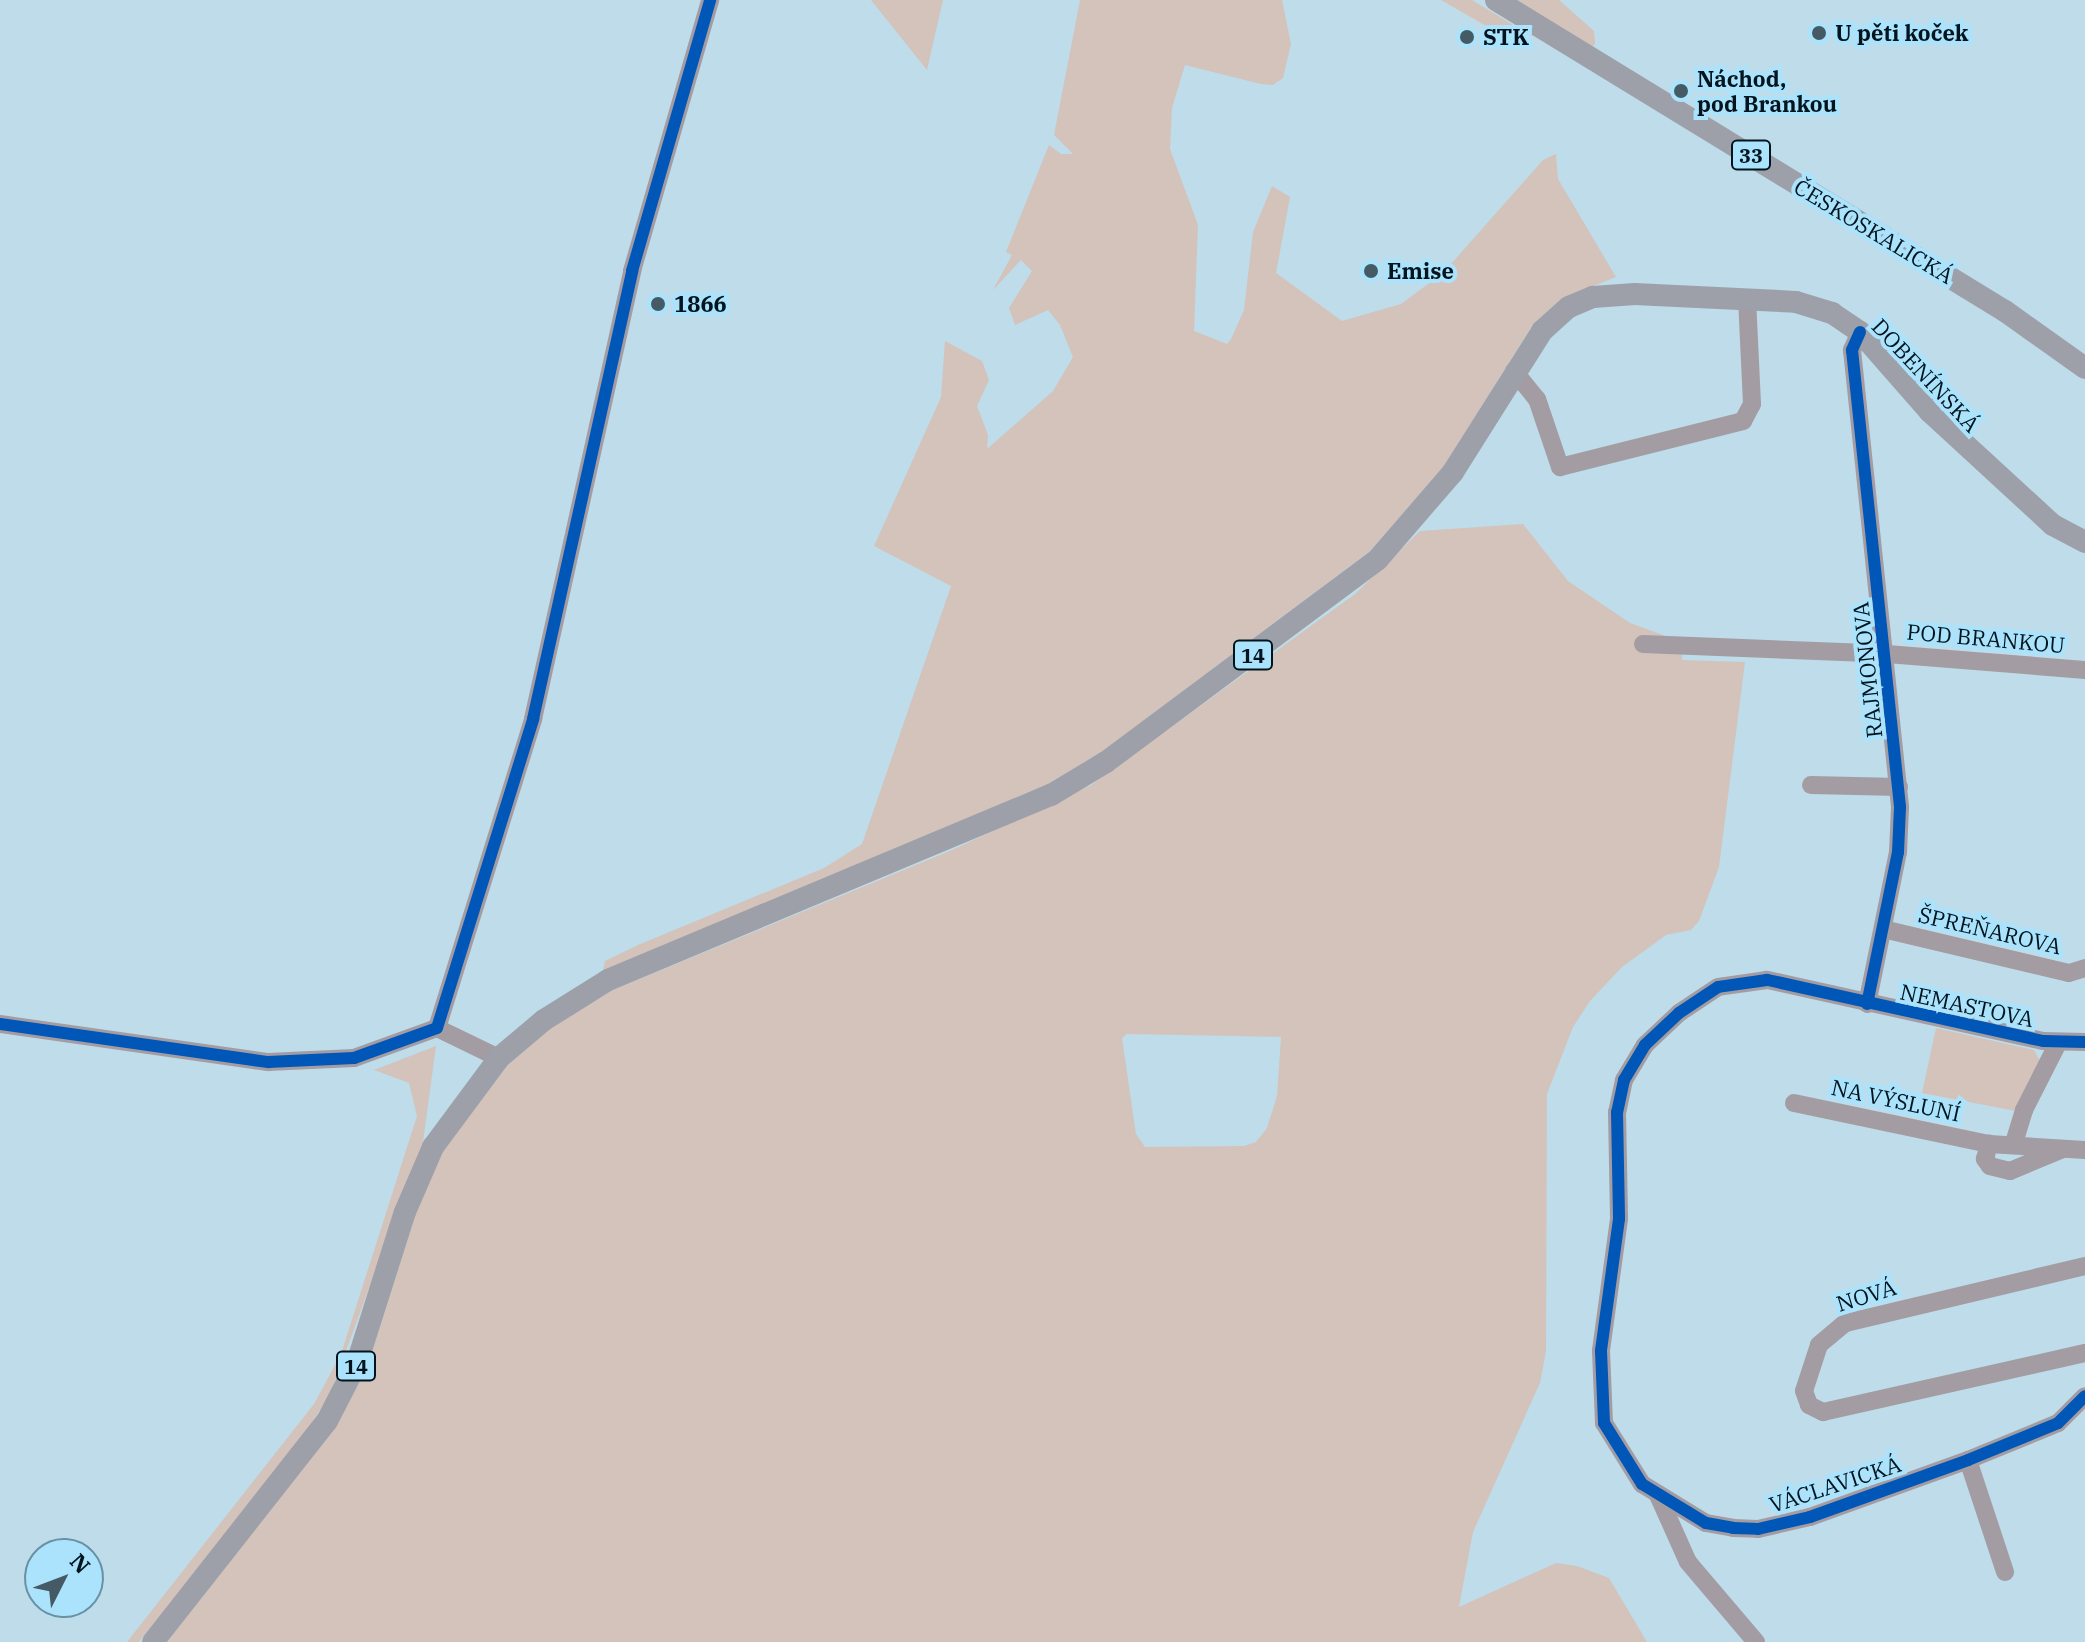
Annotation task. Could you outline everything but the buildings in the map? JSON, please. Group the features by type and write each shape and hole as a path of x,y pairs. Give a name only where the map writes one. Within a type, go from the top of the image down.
{"main road":[{"name":"ČESKOSKALICKÁ","path":"1496,0 2005,311 2085,368"},
{"name":"DOBENÍNSKÁ","path":"1514,371 1542,331 1580,301 1619,294 1747,299 1819,308 1860,332 1946,428 2053,525 2085,542"},
{"name":"14","path":"153,1642 327,1421 357,1363 405,1212 433,1147 499,1058 544,1020 608,980 1038,801 1106,762 1378,559 1453,472 1514,371"}],"street":[{"path":"437,1028 533,719 632,271 710,0"},
{"path":"1514,371 1537,399 1560,467 1743,421 1752,404 1747,299"},
{"name":"RAJMONOVA","path":"1860,332 1852,350 1899,787 1898,852 1867,1004"},
{"name":"POD BRANKOU","path":"1643,644 1887,654 2085,670"},
{"path":"1811,785 1899,787"},
{"name":"ŠPREŇAROVA","path":"1883,929 2069,973 2085,968"},
{"name":"NEMASTOVA","path":"1616,1249 1617,1112 1624,1080 1645,1045 1705,995 1743,981 1767,980 2058,1043 2085,1042"},
{"path":"0,1024 268,1062 354,1058 437,1028 499,1058"},
{"path":"2014,1143 2024,1110 2058,1043"},
{"name":"NA VÝSLUNÍ","path":"1794,1103 1989,1144 2014,1143 2085,1150"},
{"name":"NA VÝSLUNÍ","path":"1989,1144 1985,1159 1990,1166 2010,1171 2063,1149"},
{"name":"VÁCLAVICKÁ","path":"1616,1249 1601,1351 1604,1423 1642,1484 1706,1523 1758,1529 1810,1517 1968,1460 2058,1423 2085,1396"},
{"name":"NOVÁ","path":"2085,1266 1845,1323 1819,1345 1804,1391 1809,1405 1823,1412 2085,1353"},
{"path":"1968,1460 2005,1572"},
{"name":"VÁCLAVICKÁ","path":"1658,1495 1688,1562 1756,1642"}],"shaded area":[{"path":"871,0 943,0 927,70"},
{"path":"1080,0 1282,0 1291,44 1283,78 1273,85 1261,84 1185,65 1172,108 1170,149 1198,225 1194,331 1227,344 1231,339 1244,310 1253,232 1272,186 1290,197 1276,273 1342,321 1401,304 1443,273 1543,160 1556,154 1558,179 1616,277 1563,298 1533,324 1444,466 1370,551 1100,753 1046,785 603,971 605,961 824,868 862,844 951,586 874,546 941,397 945,341 982,361 989,380 977,406 988,435 987,449 1053,391 1073,357 1060,325 1048,310 1015,325 1009,308 1032,271 1021,260 993,290 1012,255 1006,252 1049,145 1061,154 1073,154 1054,135"},
{"path":"1441,0 1472,0 1523,31 1520,37 1507,38"},
{"path":"1512,0 1559,0 1594,31 1595,44 1590,49"},
{"path":"1523,524 1568,581 1630,623 1682,642 1682,660 1745,662 1719,867 1699,921 1691,930 1666,935 1622,967 1590,1001 1573,1027 1547,1094 1546,1351 1540,1383 1473,1532 1459,1607 1556,1563 1577,1566 1609,1578 1647,1642 167,1642 336,1426 367,1368 415,1216 442,1152 507,1066 550,1028 613,990 952,850 1091,785 1355,594 1420,531","holes":["1127,1034 1281,1037 1277,1096 1267,1128 1256,1142 1244,1146 1145,1147 1136,1134 1122,1038"]},
{"path":"1936,1028 2034,1050 2040,1061 2016,1111 1922,1093"},
{"path":"436,1046 423,1142 330,1394 295,1449 139,1642 127,1642 314,1404 341,1354 417,1116 409,1083 374,1070"}],"cycle path":[{"path":"0,1024 268,1062 354,1058 437,1028 533,719 632,271 710,0"},
{"path":"1860,332 1852,350 1900,807 1898,852 1867,1004"},
{"path":"2085,1042 2043,1041 1767,980 1718,987 1679,1013 1645,1045 1624,1080 1617,1112 1619,1219 1601,1351 1604,1423 1642,1484 1706,1523 1733,1528 1758,1529 1810,1517 1968,1460 2058,1423 2085,1396"}],"place":[{"name":"U pěti koček","path":"1819,33"},
{"name":"STK","path":"1467,37"},
{"name":"Náchod, pod Brankou","path":"1681,91"},
{"name":"Emise","path":"1371,271"},
{"name":"1866","path":"658,304"}]}
